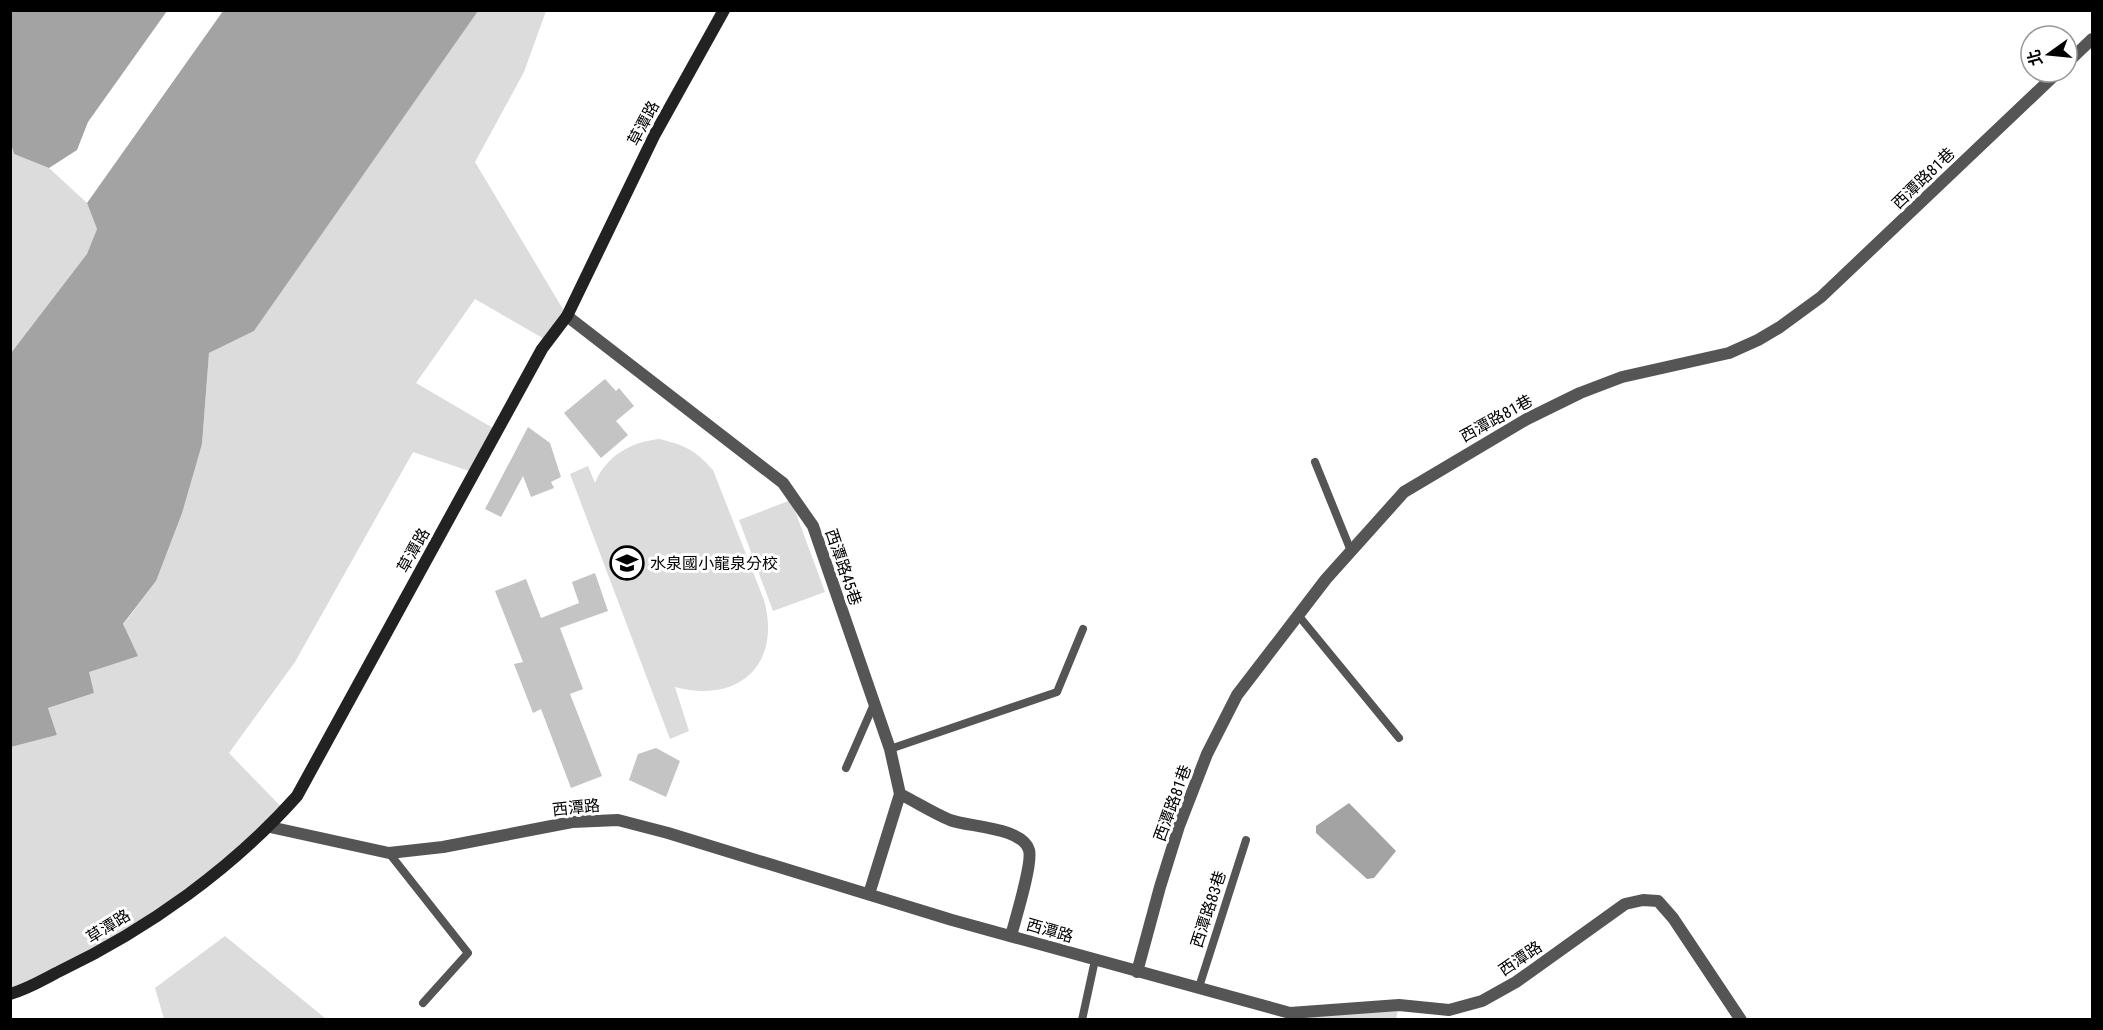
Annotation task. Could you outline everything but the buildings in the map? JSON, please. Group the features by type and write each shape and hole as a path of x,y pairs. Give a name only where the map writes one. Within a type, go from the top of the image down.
{"street":[{"name":"草潭路","path":"10,994 102,951 204,883 270,827 297,796 542,349 567,316 655,134 724,10"},
{"path":"2079,51 2092,39"},
{"name":"西潭路81巷","path":"1137,972 1176,837 1208,754 1237,695 1326,579 1404,492 1527,419 1580,393 1622,377 1729,353 1780,327 1828,291 2045,84"},
{"name":"西潭路45巷","path":"567,316 783,483 813,526 890,749 900,794 869,894"},
{"path":"900,794 950,820 1010,833 1021,839 1029,850 1029,863 1011,936"},
{"name":"西潭路","path":"270,827 389,853 443,847 572,822 618,820 1011,936 1290,1013 1399,1005 1449,1010 1482,1001 1516,982 1625,904 1643,900 1658,901 1673,918 1742,1020"}],"lane":[{"path":"1315,462 1351,551"},
{"path":"1298,615 1399,738"},
{"path":"890,749 1057,692 1083,629"},
{"path":"846,768 874,704"},
{"name":"西潭路83巷","path":"1199,987 1246,840"},
{"path":"389,853 468,953 423,1003"},
{"path":"1082,1020 1095,960"}],"shaded area":[{"path":"11,10 167,11 88,122 77,150 49,168 14,154 11,144"},
{"path":"223,11 478,11 254,331 209,353 202,444 182,513 156,581 123,624 138,656 89,672 94,693 48,708 57,735 11,747 11,353 87,254 97,229 87,203"},
{"path":"478,11 546,11 524,72 475,162 567,316 546,340 475,299 416,383 498,431 475,473 413,452 295,662 229,753 287,813 102,951 11,994 11,747 57,735 48,708 94,693 88,672 156,581 202,444 209,353 254,331"},
{"path":"10,144 14,154 49,168 87,203 97,229 88,254 11,353"},
{"path":"659,439 689,449 713,470 764,600 768,623 767,643 760,661 750,674 736,684 718,690 698,691 675,687 689,731 670,739 570,474 588,466 595,483 606,465 621,452 639,443"},
{"path":"791,500 825,592 773,611 739,520"},
{"path":"1349,803 1396,851 1374,878 1367,879 1316,833 1316,826"},
{"path":"225,936 326,1019 164,1019 155,988"},
{"path":"1399,1005 1396,1019 1288,1020 1290,1013"}],"place":[{"name":"水泉國小龍泉分校","path":"627,563"}]}
